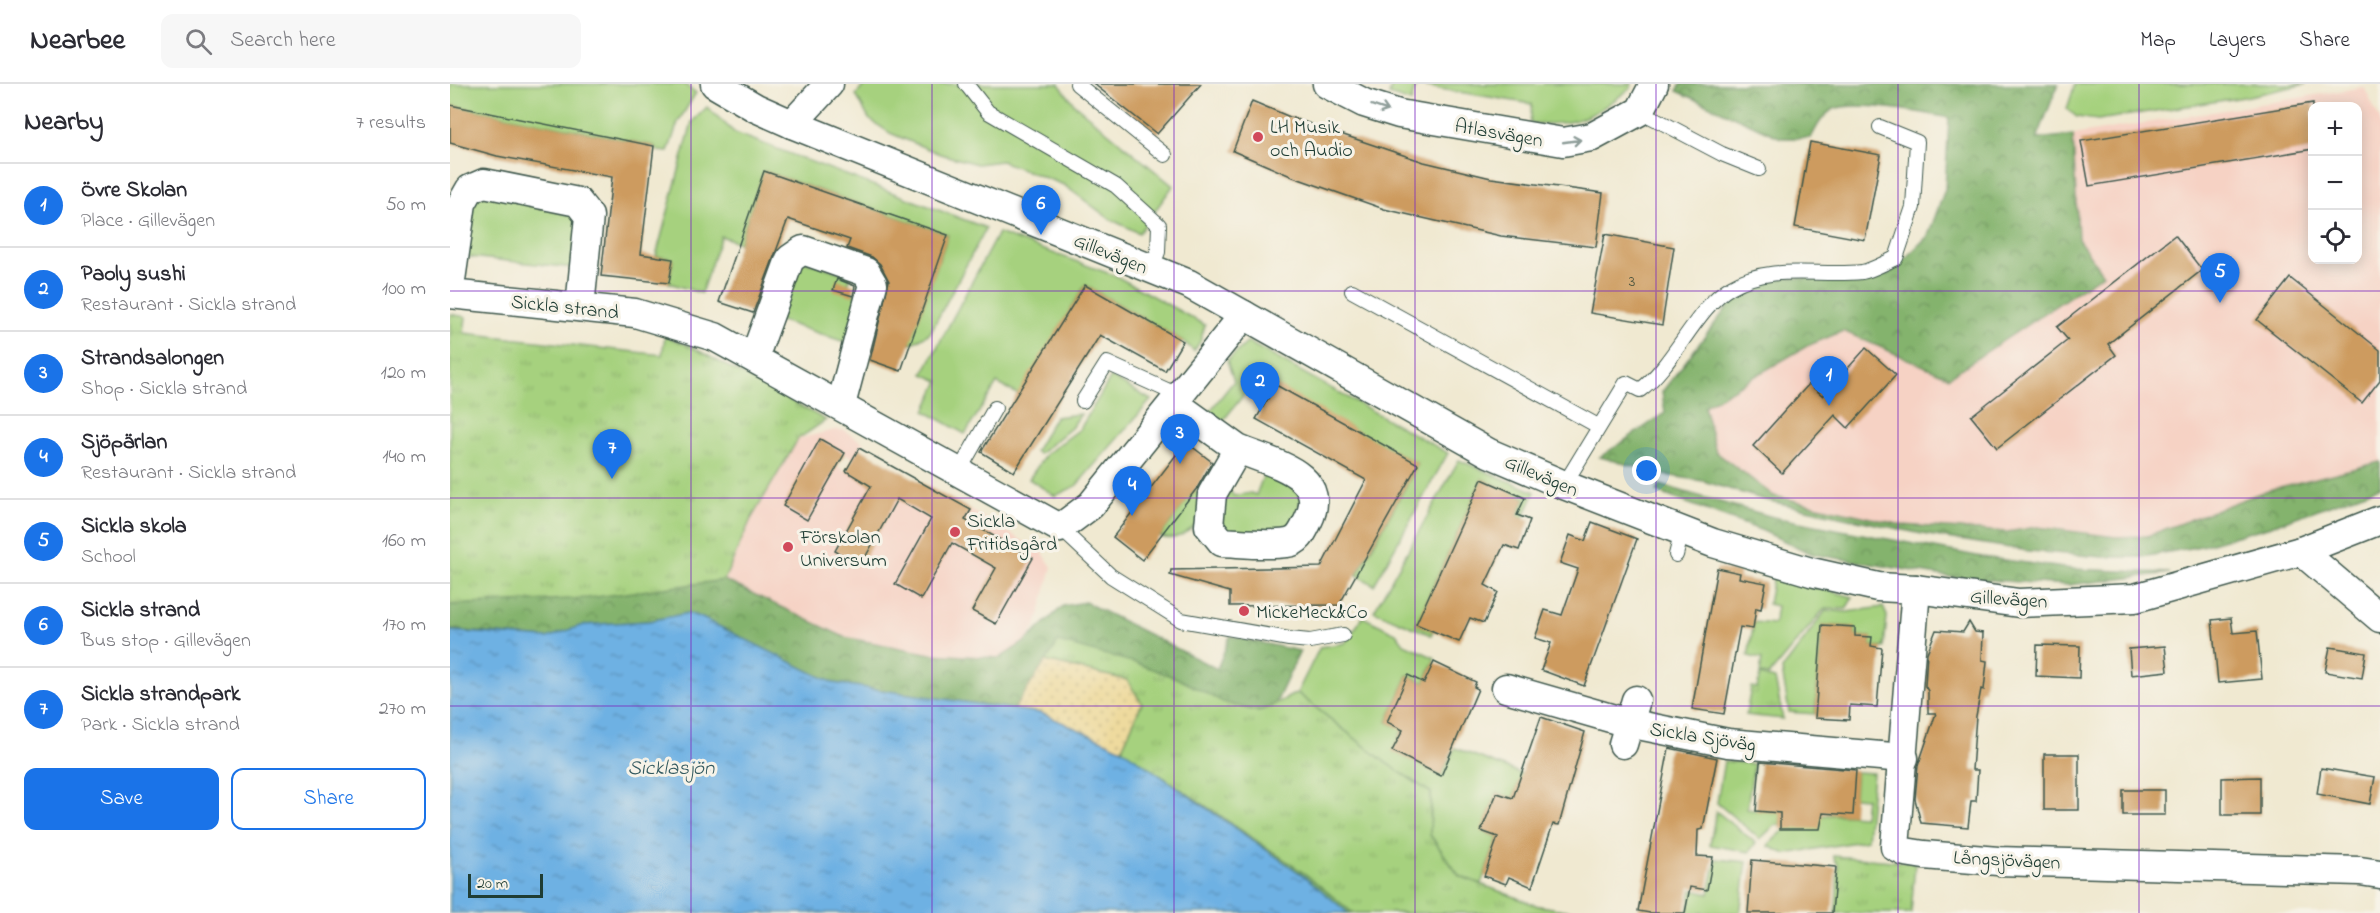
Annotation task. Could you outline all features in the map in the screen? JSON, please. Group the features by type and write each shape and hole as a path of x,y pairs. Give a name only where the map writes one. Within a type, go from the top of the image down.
{"street":[{"name":"Gillevägen","path":"715,84 756,108 792,124 1190,284 1490,453 1564,485 1679,543 1878,587 1916,589 2019,603 2135,598 2301,552 2380,520"},
{"path":"739,84 756,108"},
{"path":"792,124 829,84"},
{"name":"Atlasvägen","path":"1328,84 1364,103 1399,114 1563,142 1592,137 1640,111"},
{"path":"1640,111 1654,84"},
{"path":"450,287 462,203 470,189 484,183 578,202 589,216 580,307"},
{"path":"754,358 790,259 803,250 866,272 873,284 841,405"},
{"name":"Sickla strand","path":"450,294 635,313 715,337 1060,528"},
{"path":"1060,528 1091,505 1244,315"},
{"path":"1177,399 1238,449"},
{"path":"2301,552 2380,618"},
{"name":"Långsjövägen","path":"1916,589 1895,847 1905,852 1998,861 2360,871 2380,874"},
{"name":"Sickla Sjöväg","path":"1506,688 1629,723 1728,743 1904,758"}],"lane":[{"path":"966,84 988,112 1116,186 1159,225 1158,252 1151,269"},
{"path":"1077,84 1165,155"},
{"path":"1640,111 1722,154 1759,169"},
{"path":"1564,485 1626,383 1640,390 1656,378 1704,313 1730,287 1762,276 1794,270 1864,272 1896,258 1913,207 1917,142 1880,128"},
{"path":"1352,291 1598,426"},
{"path":"1083,401 1107,363 1177,399"},
{"path":"959,471 995,408"},
{"name":"Sickla strand","path":"1060,528 1111,576 1181,620 1289,639 1310,640 1343,635"}],"shaded area":[{"path":"2364,87 2380,120 2380,475 2141,549 1902,525 1774,496 1716,452 1703,406 1807,346 1843,331 1950,377 2103,274 2078,239 2073,135"},
{"name":"Förskolan Universum","path":"843,430 863,442 853,458 820,439 783,506 808,520 837,466 871,486 835,550 861,565 897,499 931,519 895,584 921,598 952,543 996,568 972,611 996,624 1033,558 965,520 971,510 1043,553 1052,567 1037,623 1026,641 1000,658 931,654 844,637 724,580 751,519 798,439"}],"green space":[{"path":"450,84 684,84 696,93 678,122 668,152 658,151 654,146 450,105"},
{"path":"865,84 1059,84 1075,105 1173,186 1139,233 1110,219 1064,185 1001,161 977,164 940,154 890,133 869,119 856,95"},
{"path":"1392,84 1632,84 1630,89 1584,118 1547,124 1530,123 1532,104 1416,85 1411,102 1389,95"},
{"path":"1681,84 2058,84 2037,139 2073,135 2078,239 2103,274 1949,377 1843,331 1807,346 1704,406 1716,452 1774,496 1902,525 2007,532 2037,527 2116,537 2147,536 2268,490 2380,462 2380,487 2271,526 2201,546 2142,557 2104,557 2029,551 1922,534 1765,500 1703,481 1665,475 1600,457 1665,413 1662,392 1739,292 1776,277 1849,280 1889,274 1928,236 1945,189 1949,118 1890,108 1844,107 1826,114 1811,138 1781,138 1677,91"},
{"path":"2075,84 2306,84 2244,97 2098,120 2077,117 2067,109"},
{"path":"707,107 735,133 986,228 930,333 909,345 948,235 764,171 739,243 721,236 701,293 669,283 673,259 656,256 692,122"},
{"path":"485,192 580,218 575,268 460,256 471,202"},
{"path":"998,233 1116,276 1205,325 1200,342 1194,351 1183,341 1085,285 1019,395 997,383 965,434 925,411 939,381 923,374"},
{"path":"799,259 851,276 846,291 861,296 845,342 778,320"},
{"path":"450,314 466,317 464,333 662,355 665,336 692,347 826,420 798,439 751,519 724,580 588,598 450,605"},
{"path":"1248,342 1448,453 1374,585 1357,575 1418,464 1258,377 1218,427 1205,417 1234,381 1227,361"},
{"path":"1111,377 1151,400 1076,486 1055,496 1029,479 1046,454 1080,429"},
{"path":"1081,414 1071,428 1039,454 1035,451 1055,417"},
{"path":"1459,460 1535,492 1523,518 1518,515 1525,498 1482,479 1416,624 1433,631 1431,635 1374,611"},
{"path":"1272,470 1303,491 1293,530 1226,535 1219,515 1229,490 1234,496 1251,493 1256,495 1264,474"},
{"path":"1660,485 1773,517 1982,557 2072,569 2170,573 2069,585 1956,578 1812,554 1763,531 1657,492"},
{"path":"1195,490 1206,498 1203,513 1198,522 1177,537 1160,536"},
{"path":"1773,576 1853,597 1846,609 1825,608 1769,675 1760,674 1762,659 1748,656 1754,622 1774,624 1777,606 1768,604"},
{"path":"724,580 844,637 931,654 1000,658 1026,641 1063,606 1085,602 1217,669 1230,636 1300,651 1275,705 1297,693 1386,763 1431,793 1430,835 1459,876 1538,906 1582,913 1342,913 1041,713 833,683 688,613 649,621 583,625 548,638 450,630 450,605 588,598"},
{"path":"1883,607 1887,616 1884,648 1871,646 1871,637 1855,636 1855,627 1822,625 1815,714 1789,712 1782,670 1826,610 1847,612"},
{"path":"1363,617 1396,633 1404,644 1435,658 1424,683 1408,675 1387,722 1398,727 1404,726 1393,751 1441,776 1455,748 1522,774 1513,798 1497,793 1482,831 1498,837 1481,884 1459,876 1430,835 1431,793 1386,763 1297,693 1320,647 1345,643"},
{"path":"1058,642 1136,663 1179,679 1223,702 1259,712 1297,693 1386,763 1431,793 1430,835 1459,876 1538,906 1582,913 1353,913 1307,875 1122,749 1142,703 1127,680 1046,661"},
{"path":"1760,675 1775,679 1783,719 1746,715 1751,687 1757,688"},
{"path":"1724,761 1754,764 1747,809 1781,813 1780,825 1775,825 1760,839 1717,803"},
{"path":"1856,772 1873,773 1867,840 1786,854 1768,846 1789,827 1811,817 1864,816 1866,798 1854,797"},
{"path":"1716,811 1756,843 1749,852 1710,845"},
{"path":"1833,856 1915,863 1911,913 1836,913 1838,865"},
{"path":"1716,859 1747,862 1740,913 1688,913 1692,890 1709,894"}],"sand":[{"path":"1046,661 1128,680 1142,703 1122,749 1041,713 1014,709"}],"water":[{"name":"Sicklasjön","path":"688,613 833,683 1041,713 1122,749 1308,879 1348,913 450,913 450,631 547,638 583,625 649,621"}],"building":[{"path":"1094,84 1201,84 1157,134"},
{"path":"1252,101 1290,117 1424,162 1491,178 1603,193 1596,247 1501,236 1384,209 1293,177 1233,151"},
{"path":"2308,104 2308,150 2089,186 2081,141"},
{"path":"450,105 654,146 641,254 673,259 669,283 601,276 612,177 497,156 450,143"},
{"path":"1810,142 1881,155 1865,240 1795,227"},
{"path":"764,171 948,235 901,371 870,360 889,281 880,264 872,257 847,248 850,240 788,219 753,313 719,302"},
{"path":"1605,234 1674,247 1662,325 1590,313"},
{"path":"2175,235 2202,270 2108,344 2116,355 1997,448 1971,416 2068,340 2057,327"},
{"path":"2290,278 2380,350 2380,380 2362,403 2257,320"},
{"path":"837,279 855,286 853,296 833,290"},
{"path":"1085,285 1183,341 1165,371 1100,335 1014,472 981,452"},
{"path":"1866,348 1896,375 1848,428 1835,415 1782,473 1753,446 1809,384 1823,396"},
{"path":"1276,385 1418,464 1339,605 1230,606 1230,592 1170,575 1171,570 1321,567 1366,480 1256,419"},
{"path":"820,439 845,453 807,520 783,506"},
{"path":"1186,442 1212,462 1197,488 1142,560 1113,537"},
{"name":"Sickla Fritidsgård","path":"859,448 971,510 965,520 1033,558 996,624 972,611 996,568 952,543 921,599 895,584 931,519 897,499 861,565 835,551 871,486 846,471"},
{"path":"1482,479 1525,498 1517,515 1530,520 1519,550 1504,545 1485,585 1498,592 1484,623 1470,618 1459,642 1416,624"},
{"path":"1592,522 1637,539 1584,686 1541,670 1551,643 1535,638 1545,610 1562,615 1578,569 1560,563 1570,535 1585,541"},
{"path":"1717,568 1740,573 1739,578 1766,583 1761,609 1756,608 1753,629 1740,627 1724,714 1692,709"},
{"path":"2231,618 2233,633 2257,631 2262,679 2218,683 2212,620"},
{"path":"1969,622 1975,632 1983,633 1982,660 1987,661 1984,690 1981,689 1976,716 1972,770 1978,770 1976,801 1971,801 1968,827 1921,823 1915,799 1918,766 1936,713 1928,713 1928,691 1925,686 1927,653 1936,630 1963,632"},
{"path":"1822,625 1855,627 1855,636 1872,637 1871,646 1882,648 1877,707 1850,705 1849,720 1815,718"},
{"path":"2037,645 2080,646 2079,678 2036,676"},
{"path":"2165,646 2168,671 2131,675 2129,649"},
{"path":"2330,647 2366,653 2362,678 2325,672"},
{"path":"1434,662 1476,682 1474,687 1478,689 1441,776 1392,751 1403,730 1387,722 1408,675 1424,683"},
{"path":"1541,717 1585,732 1559,825 1553,824 1532,887 1509,877 1506,884 1484,876 1498,837 1481,831 1497,793 1513,798"},
{"path":"1669,748 1717,758 1703,829 1698,830 1697,856 1713,857 1707,890 1690,887 1685,913 1650,913 1638,911"},
{"path":"2044,754 2079,754 2079,810 2044,810"},
{"path":"1760,762 1856,770 1853,815 1823,813 1820,829 1780,829 1780,813 1756,811"},
{"path":"2321,768 2375,777 2370,804 2317,794"},
{"path":"2260,777 2260,815 2222,815 2222,778"},
{"path":"2123,790 2165,790 2165,815 2123,815"},
{"path":"1752,860 1836,867 1832,913 1748,913"}],"place":[{"name":"LH Musik och Audio","path":"1258,137"},
{"name":"Sickla strand","path":"1041,235"},
{"name":"Sickla skola","path":"2220,303"},
{"name":"Övre Skolan","path":"1829,406"},
{"name":"Paoly sushi","path":"1260,412"},
{"name":"Strandsalongen","path":"1180,464"},
{"name":"Sickla strandpark","path":"612,479"},
{"name":"Sjöpärlan","path":"1132,516"},
{"name":"Sickla Fritidsgård","path":"955,532"},
{"name":"Förskolan Universum","path":"788,547"},
{"name":"MickeMeck&Co","path":"1244,611"}]}
